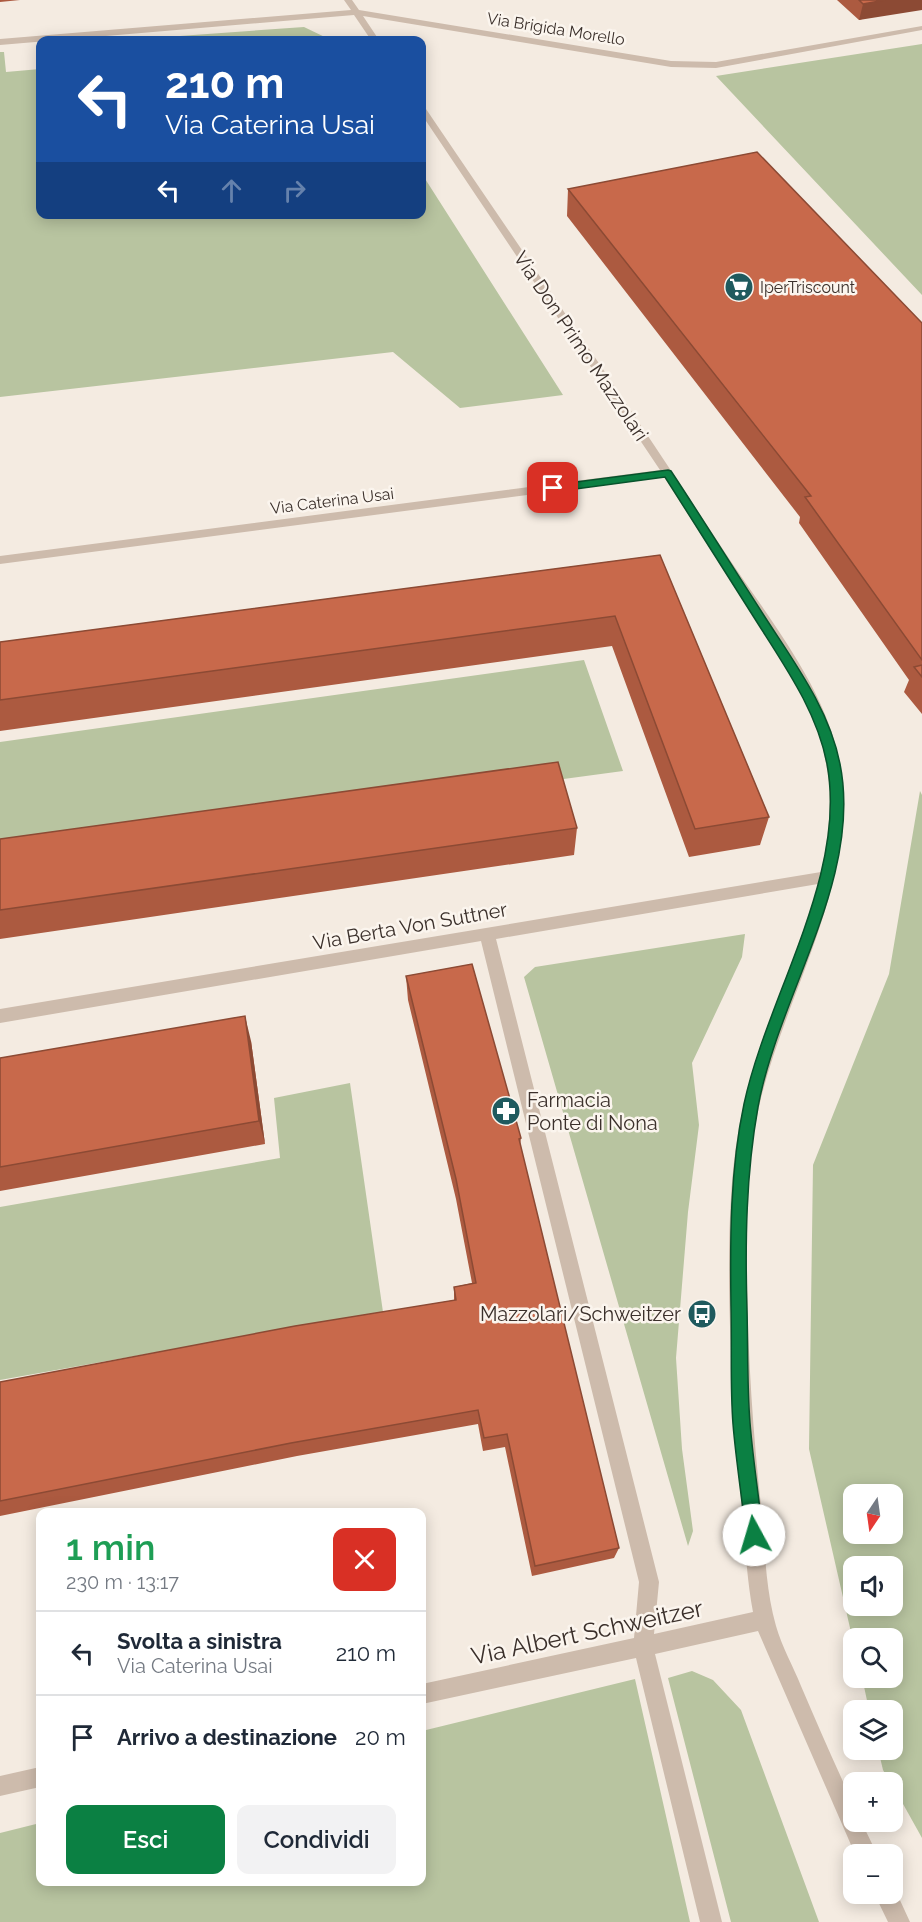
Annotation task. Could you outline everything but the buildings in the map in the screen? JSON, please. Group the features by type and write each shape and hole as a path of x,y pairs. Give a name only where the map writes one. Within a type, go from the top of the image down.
{"street":[{"path":"348,0 372,36"},
{"name":"Via Brigida Morello","path":"71,36 355,12 671,64 716,65 922,28"},
{"name":"Via Brigida Morello","path":"0,42 36,39"},
{"name":"Via Don Primo Mazzolari","path":"426,115 668,473 798,678 817,712 827,738 834,767 838,820 815,916 765,1052 751,1106 743,1166 737,1236 742,1422 764,1620 819,1754 861,1844"},
{"name":"Via Caterina Usai","path":"0,560 668,473"},
{"name":"Via Berta Von Suttner","path":"0,1016 826,877"},
{"path":"487,934 649,1582 643,1645 711,1922"},
{"name":"Via Albert Schweitzer","path":"426,1693 764,1620"},
{"path":"0,1786 36,1778"},
{"path":"890,1904 899,1922"}],"green space":[{"path":"304,27 323,36 179,36"},
{"path":"922,44 922,295 716,76"},
{"path":"0,52 4,52 6,72 36,69 36,219 426,219 426,180 563,395 460,408 393,352 0,397"},
{"path":"584,660 623,771 0,855 0,742"},
{"path":"920,791 922,795 922,1838 903,1804 903,1772 884,1772 881,1760 903,1760 903,1700 867,1700 864,1688 903,1688 903,1628 850,1628 847,1616 903,1616 903,1556 843,1556 843,1597 809,1449 813,1165 889,974"},
{"path":"745,934 742,957 692,1063 699,1125 688,1212 676,1358 682,1449 693,1531 688,1546 524,977 535,967"},
{"path":"350,1083 383,1312 0,1380 0,1207 280,1158 274,1098"},
{"path":"692,1671 713,1680 741,1710 819,1922 731,1922 668,1678"},
{"path":"635,1679 690,1922 0,1922 0,1833 36,1824 36,1886 426,1886 426,1730"}],"place":[{"name":"IperTriscount","path":"739,287"},
{"name":"Farmacia Ponte di Nona","path":"506,1111"},
{"name":"Mazzolari/Schweitzer","path":"702,1314"}],"route":[{"path":"553,488 668,473 803,686 817,712 827,738 834,767 838,820 833,847 815,916 765,1052 751,1106 743,1166 737,1236 739,1323 742,1422 754,1535"}]}
